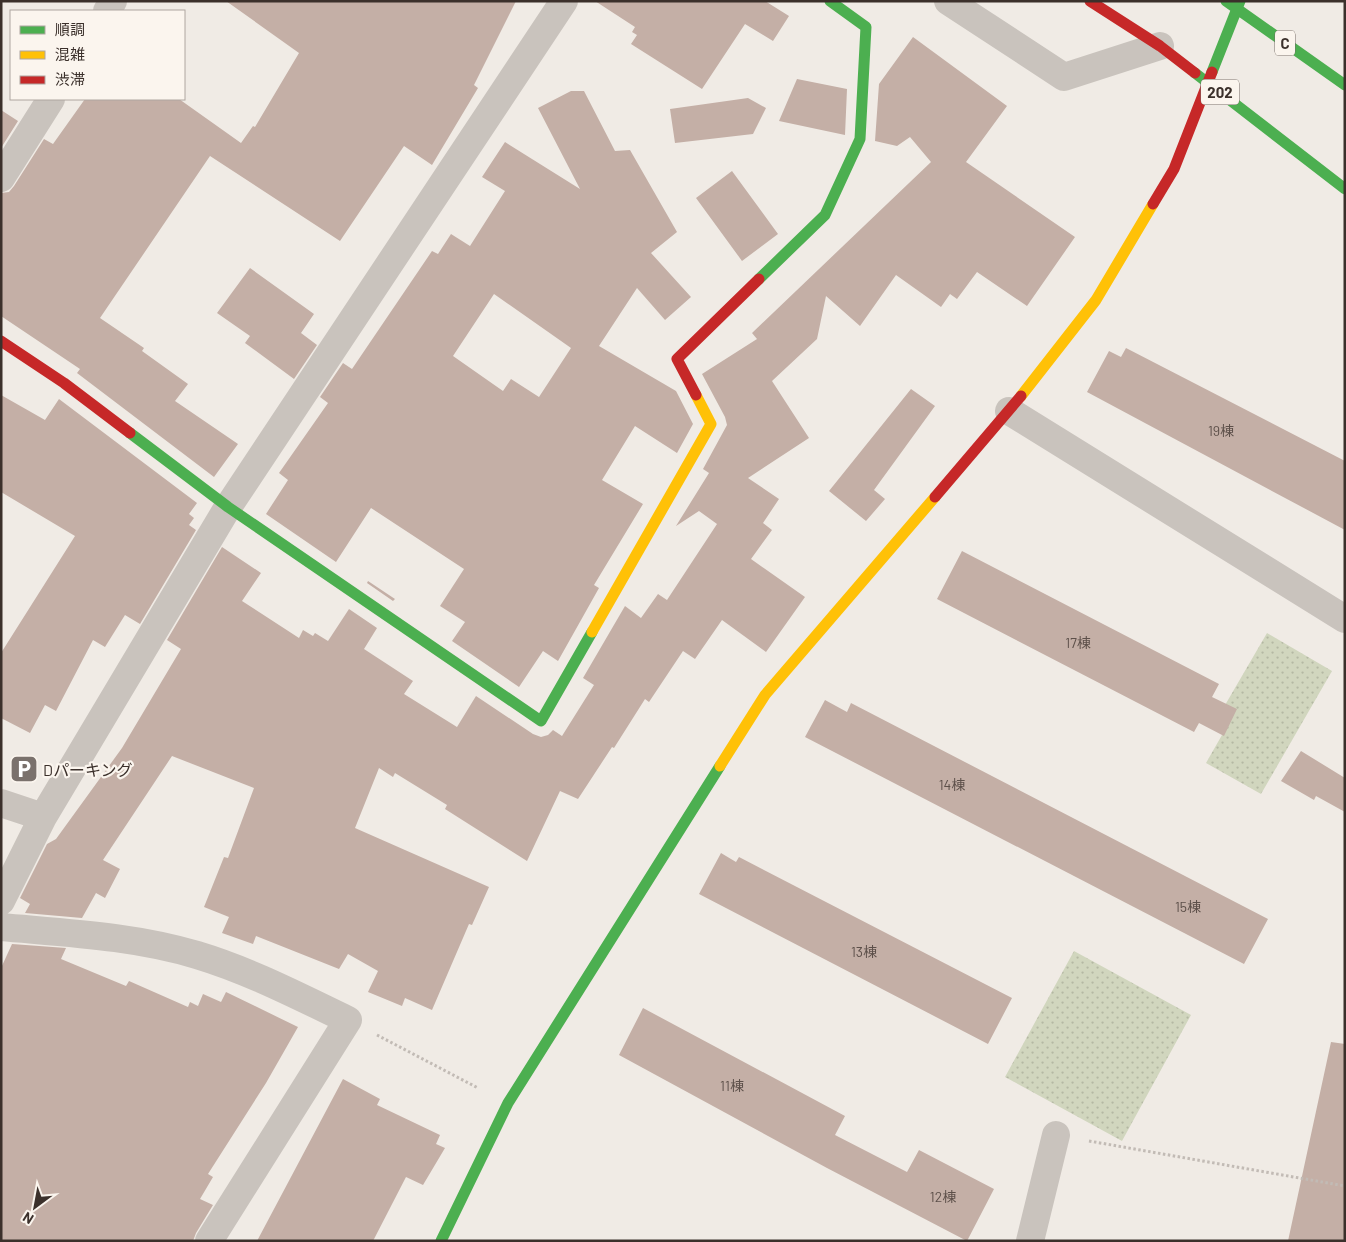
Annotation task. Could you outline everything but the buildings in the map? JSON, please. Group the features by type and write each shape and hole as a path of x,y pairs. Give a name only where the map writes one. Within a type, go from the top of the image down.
{"main road":[{"path":"1,341 64,383 228,507 541,721 711,424 677,359 825,215 860,139 866,28 830,1"},
{"path":"1110,1 1239,92"},
{"name":"C","path":"1226,1 1345,85"},
{"path":"441,1241 508,1103 765,695 1009,411 1096,300 1174,169 1240,1"},
{"path":"1246,1 1345,76"},
{"name":"202","path":"1090,2 1160,46 1345,189"}],"street":[{"path":"1,901 43,817 228,507 564,1"},
{"path":"948,1 1064,77 1160,46"},
{"path":"1,178 50,100"},
{"path":"1009,411 1345,619"},
{"path":"1,803 43,817"},
{"path":"1,927 120,938 196,955 266,980 348,1020 209,1241"},
{"path":"1030,1241 1056,1135"}],"path":[{"path":"348,1020 508,1103"},
{"path":"1056,1135 1345,1186"}],"green space":[{"path":"1267,633 1332,671 1261,794 1206,763 1230,721 1221,712"},
{"path":"1074,951 1191,1015 1122,1141 1005,1077"}],"traffic: fast":[{"path":"759,279 825,215 860,139 866,27 830,1"},
{"path":"1226,1 1345,85"},
{"path":"1212,72 1240,1"},
{"path":"1195,73 1345,189"},
{"path":"130,433 228,507 541,721 592,632"},
{"path":"441,1241 508,1103 720,766"}],"traffic: slow":[{"path":"1021,396 1096,300 1153,204"},
{"path":"592,632 711,424 696,395"},
{"path":"720,766 765,695 935,497"}],"traffic: jam":[{"path":"1090,1 1160,46 1195,73"},
{"path":"1153,204 1174,169 1212,72"},
{"path":"696,395 677,359 759,279"},
{"path":"1,341 64,383 130,433"},
{"path":"935,497 1021,396"}],"place":[{"name":"Dパーキング","path":"24,769"}]}
